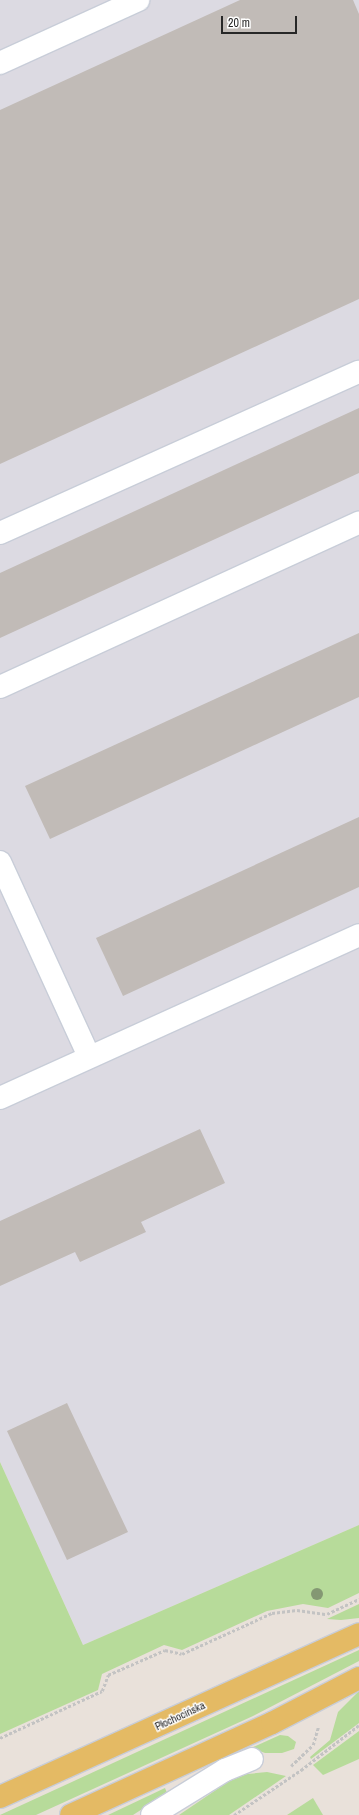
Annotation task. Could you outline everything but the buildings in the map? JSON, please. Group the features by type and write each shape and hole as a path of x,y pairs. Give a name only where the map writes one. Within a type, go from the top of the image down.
{"main road":[{"name":"Płochocińska","path":"0,1797 359,1634"},
{"path":"71,1815 272,1723 359,1678"}],"lane":[{"path":"0,63 138,0"},
{"path":"0,533 359,372"},
{"path":"0,687 359,523"},
{"path":"0,862 89,1056"},
{"path":"0,1098 89,1056 359,936"},
{"path":"152,1815 226,1770 252,1759"}],"path":[{"path":"0,1738 102,1691 108,1675 165,1650 182,1654 272,1613 297,1610 327,1614 359,1599"},
{"path":"291,1766 313,1745 319,1722 309,1704"},
{"path":"234,1815 301,1770 359,1725"}],"shaded area":[{"path":"0,0 359,0 359,1525 83,1645 0,1462"}],"green space":[{"path":"0,1462 83,1645 359,1525 359,1593 328,1608 303,1604 267,1611 182,1650 164,1645 102,1674 98,1690 0,1734"},
{"path":"359,1604 359,1618 341,1620 327,1619"},
{"path":"359,1650 359,1661 253,1716 36,1815 0,1815"},
{"path":"359,1691 359,1723 311,1759 310,1757 330,1740 338,1712"},
{"path":"359,1731 359,1759 323,1775 313,1765"},
{"path":"280,1735 288,1736 296,1742 294,1749 282,1753 265,1753 251,1748"},
{"path":"267,1772 286,1776 229,1815 179,1815 238,1775"},
{"path":"165,1788 167,1793 133,1815 108,1815"},
{"path":"313,1798 323,1815 287,1815"}]}
